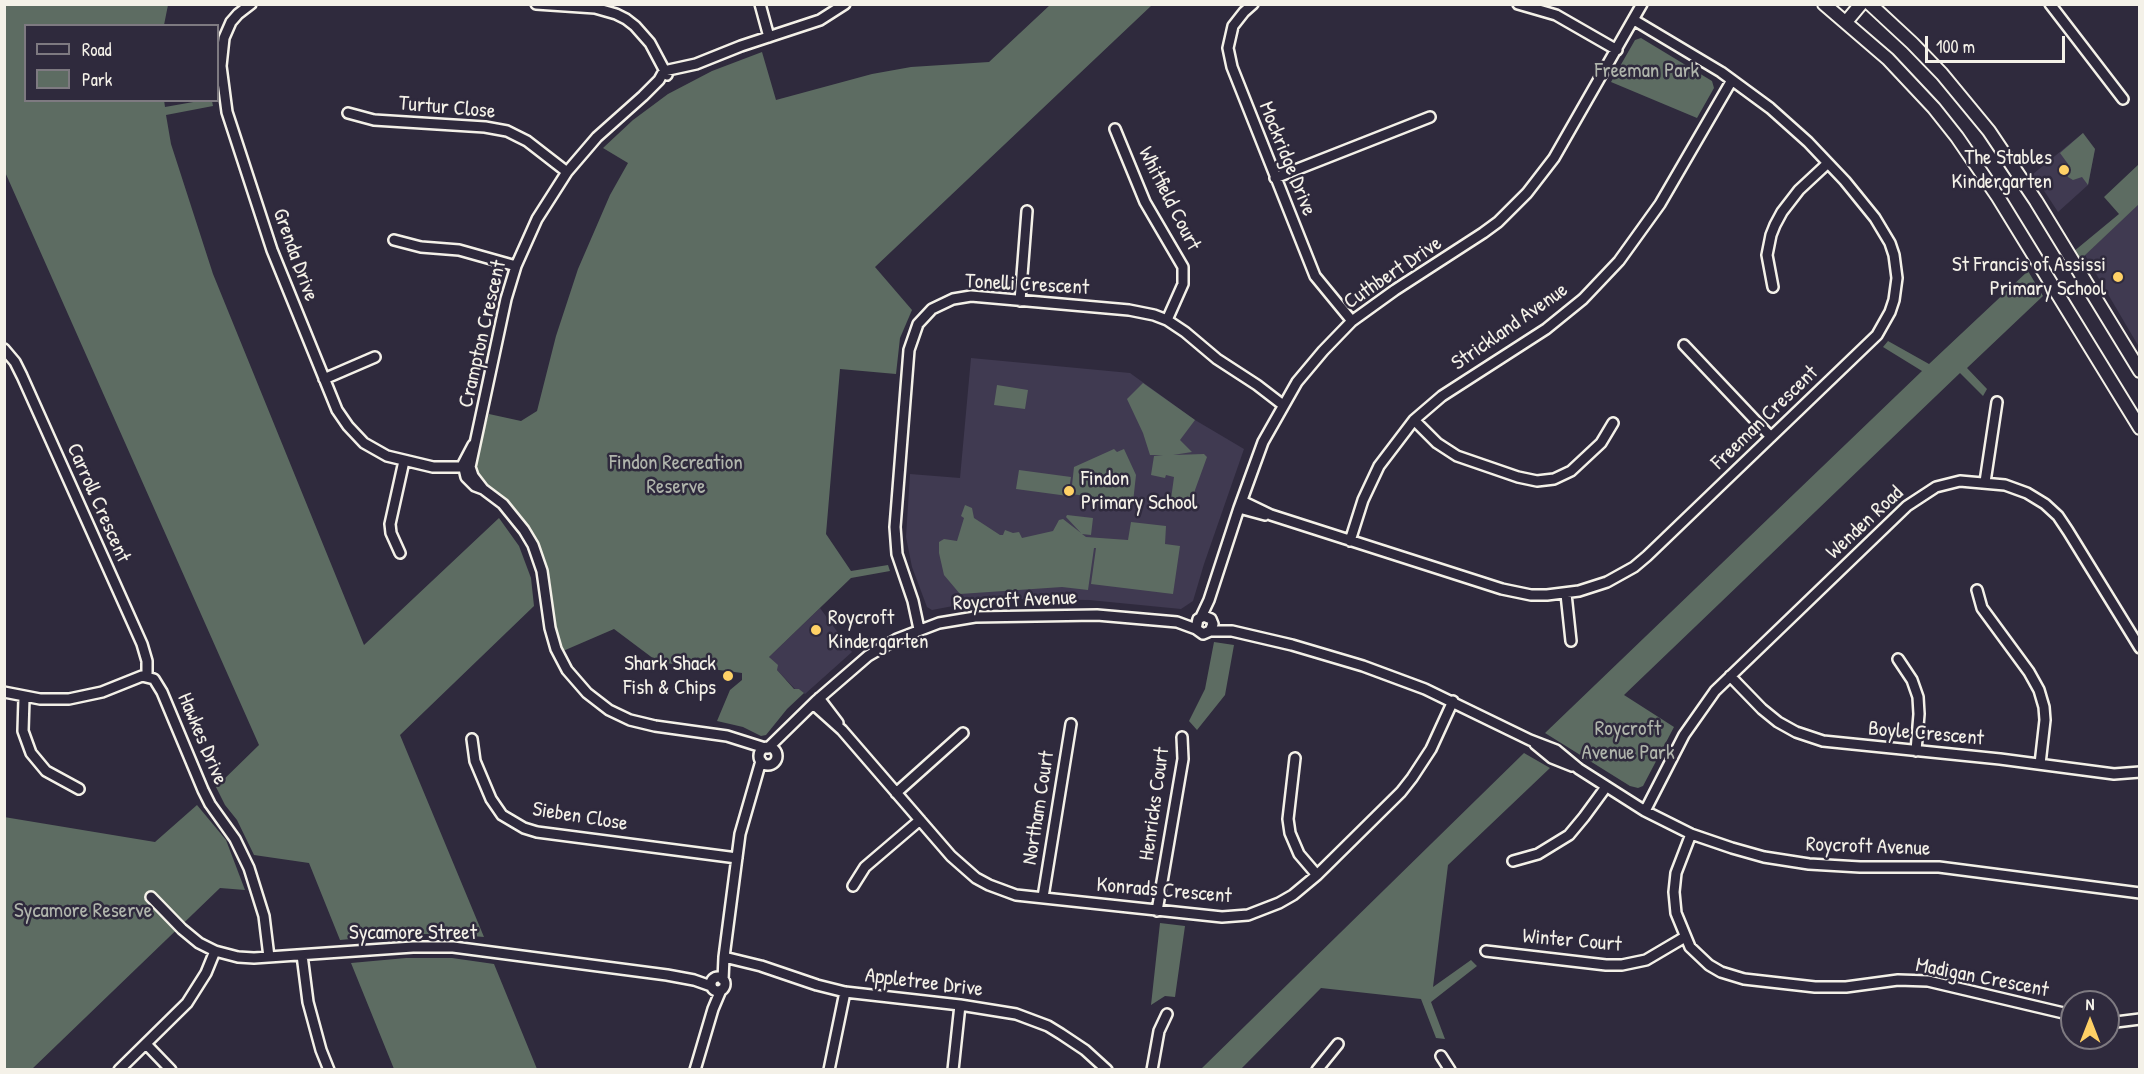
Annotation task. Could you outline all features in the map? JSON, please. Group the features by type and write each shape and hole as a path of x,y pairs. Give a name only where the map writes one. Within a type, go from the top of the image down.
{"main road":[{"path":"1824,4 1910,82 1957,137 1998,197 2139,428"},
{"path":"1843,20 1851,4"},
{"path":"1843,20 1861,4"},
{"path":"1870,4 1912,42 1942,74 1989,131 2036,201 2139,371"}],"street":[{"name":"Grenda Drive","path":"251,4 231,22 224,38 221,66 224,98 272,250 337,410 356,435 374,450 449,473 466,468"},
{"path":"536,4 595,8 616,14 643,34 666,74 820,20 845,4"},
{"path":"760,4 769,37"},
{"name":"Mockridge Drive","path":"1253,4 1233,26 1229,57 1315,276 1352,321"},
{"path":"1518,4 1556,15 1617,50"},
{"name":"Cuthbert Drive","path":"1206,618 1209,600 1263,442 1285,402 1323,351 1352,321 1483,233 1516,205 1541,178 1642,4"},
{"path":"2050,4 2123,99"},
{"name":"Freeman Crescent","path":"1240,505 1258,514 1271,515 1502,589 1531,595 1566,594 1607,582 1634,567 1877,335 1894,300 1896,266 1890,243 1868,209 1828,163 1788,123 1732,80 1634,20"},
{"name":"Crampton Crescent","path":"466,468 485,406 506,299 516,266 537,219 567,172 597,137 666,74"},
{"name":"Strickland Avenue","path":"1350,541 1363,500 1375,474 1389,450 1414,420 1442,396 1546,329 1603,280 1648,222 1732,80"},
{"name":"Turtur Close","path":"348,112 374,120 485,127 507,131 527,141 567,172"},
{"path":"1275,178 1430,117"},
{"name":"Whitfield Court","path":"1115,129 1145,202 1183,267 1183,285 1167,320"},
{"path":"1773,286 1767,255 1775,225 1795,195 1828,163"},
{"path":"1020,300 1027,211"},
{"path":"394,240 411,245 459,250 516,266"},
{"name":"Tonelli Crescent","path":"922,628 897,554 895,527 911,341 918,324 932,309 952,299 971,296 1129,310 1154,315 1167,320 1185,332 1217,360 1285,402"},
{"path":"1684,345 1771,437"},
{"name":"Carroll Crescent","path":"4,349 22,375 146,654 147,677"},
{"path":"324,379 375,357"},
{"path":"1985,482 1997,402"},
{"path":"1414,420 1437,443 1456,456 1537,481 1554,479 1571,471 1601,443 1612,423"},
{"path":"399,553 390,524 404,461"},
{"path":"466,468 483,489 503,504 533,545 542,571 550,628 556,649 567,670 587,693 609,710 630,720 655,726 727,736 777,758 764,773 749,800"},
{"name":"Wenden Road","path":"1645,811 1695,717 1714,691 1917,498 1936,487 1960,481 1985,482 2020,490 2039,500 2054,512 2068,531 2139,648"},
{"path":"1977,590 1982,608 2035,681 2042,698 2045,720 2040,764"},
{"path":"1566,594 1571,641"},
{"name":"Roycroft Avenue","path":"766,753 816,701 868,656 922,628 956,619 991,616 1097,615 1177,622 1196,628"},
{"path":"1206,618 1213,624 1210,631 1203,633 1196,628 1197,621 1206,618"},
{"name":"Roycroft Avenue","path":"1177,622 1206,618 1232,632"},
{"name":"Roycroft Avenue","path":"1210,631 1232,632 1325,654 1393,677 1453,701 1530,740 1556,750 1579,769 1645,811 1691,834 1743,851 1837,867 1948,868 2139,893"},
{"path":"1898,659 1912,680 1918,697 1916,751"},
{"name":"Boyle Crescent","path":"1730,676 1770,716 1796,732 1837,744 2040,764 2114,774 2139,772"},
{"path":"4,692 24,698 54,700 86,697 137,678 147,677"},
{"name":"Hawkes Drive","path":"147,677 157,682 210,804 236,839 259,898 269,957"},
{"path":"24,698 23,731 30,753 46,771 79,789"},
{"name":"Konrads Crescent","path":"816,701 833,715 842,730 956,861 976,878 1001,891 1207,917 1237,917 1271,907 1293,895 1317,875 1401,792 1412,778 1431,749 1453,701"},
{"name":"Northam Court","path":"1043,897 1071,724"},
{"path":"896,793 963,733"},
{"name":"Henricks Court","path":"1157,911 1183,759 1182,737"},
{"name":"Sieben Close","path":"472,739 475,761 495,806 511,822 524,828 537,832 737,858"},
{"path":"695,1070 713,1009 715,983 724,957 743,818 766,753"},
{"path":"1295,758 1288,819 1290,833 1299,854 1317,875"},
{"path":"1513,861 1549,849 1569,835 1606,787"},
{"path":"853,886 865,867 920,820"},
{"name":"Madigan Crescent","path":"1691,834 1676,873 1674,892 1676,913 1690,947 1709,965 1721,972 1744,979 1830,988 1898,980 1928,981 2060,1012"},
{"name":"Sycamore Street","path":"151,897 190,937 215,951 238,957 414,947 453,947 570,961 715,983"},
{"name":"Winter Court","path":"1486,951 1622,965 1646,960 1685,937"},
{"path":"119,1070 180,1011 195,993 215,951"},
{"path":"302,955 310,1010 329,1070"},
{"name":"Appletree Drive","path":"724,957 845,992 1016,1014 1048,1026 1085,1050 1107,1070"},
{"path":"829,1070 845,992"},
{"path":"953,1070 960,1005"},
{"path":"1152,1070 1159,1031 1167,1014"},
{"path":"2120,1021 2139,1019"},
{"path":"146,1044 171,1070"},
{"path":"1317,1070 1338,1044"},
{"path":"1441,1056 1450,1070"}],"shaded area":[{"name":"The Stables Kindergarten","path":"2083,133 2095,149 2088,185 2058,212 2033,174"},
{"name":"St Francis of Assissi Primary School","path":"2139,203 2139,347 2085,255"},
{"name":"Findon Primary School","path":"971,358 1130,373 1195,420 1244,449 1193,601 1181,609 1089,600 1018,599 969,603 932,610 927,607 912,567 906,537 910,474 960,478"},
{"name":"Roycroft Kindergarten","path":"820,608 852,652 805,694 795,689 777,670 769,657"}],"green space":[{"path":"4,5 168,5 164,24 24,24 24,102 164,102 165,107 193,102 212,102 213,106 166,115 171,144 213,274 364,645 499,518 519,546 531,578 534,606 400,735 484,937 404,934 340,940 309,863 254,855 237,820 225,805 216,787 259,745 5,172"},
{"name":"Findon Recreation Reserve","path":"1050,5 1152,5 875,267 912,310 900,338 896,374 840,369 826,534 851,571 888,565 890,571 851,578 769,657 778,665 777,670 794,689 799,689 804,693 787,709 766,735 761,736 743,727 717,721 730,690 742,680 742,673 658,662 614,629 563,651 555,625 550,580 540,548 513,506 476,475 473,464 489,414 521,421 537,411 556,336 578,269 610,195 628,163 603,148 633,120 668,94 712,71 762,52 776,100 872,74 911,67 989,62"},
{"name":"Freeman Park","path":"1641,38 1712,81 1714,88 1697,118 1611,82 1635,40"},
{"path":"2083,133 2095,149 2088,185 2082,177 2073,180 2068,177 2065,169 2068,164 2060,153"},
{"path":"2139,164 2139,204 2081,259 2076,258 2073,252 2119,214 2104,197"},
{"name":"Roycroft Avenue Park","path":"2028,271 2043,296 1967,368 1987,389 1983,396 1960,373 1624,695 1674,727 1643,786 1638,788 1630,786 1545,733 1922,371 1883,347 1888,341 1929,364"},
{"path":"1143,383 1195,420 1180,440 1192,452 1173,455 1204,454 1207,457 1195,490 1192,507 1171,499 1174,477 1151,475 1154,456 1163,455 1150,455 1143,433 1127,399"},
{"path":"997,385 1028,390 1025,409 994,405"},
{"path":"1114,449 1117,452 1124,449 1136,475 1133,502 1071,494 1074,467"},
{"path":"1019,470 1071,477 1068,496 1016,489"},
{"path":"965,505 972,508 974,518 1000,535 1003,535 1005,530 1013,533 1019,532 1022,538 1053,531 1059,520 1063,519 1081,533 1066,517 1067,515 1093,518 1091,535 1082,534 1086,537 1128,540 1131,522 1166,526 1165,544 1180,546 1173,594 1091,584 1096,548 1094,548 1088,590 1062,587 960,594 944,575 939,542 944,539 957,541 964,518 961,516"},
{"path":"1214,642 1234,645 1225,695 1197,730 1189,721 1205,689"},
{"path":"1524,753 1550,768 1448,865 1433,987 1471,960 1477,966 1431,1002 1445,1039 1436,1038 1421,999 1321,988 1241,1069 1201,1069"},
{"name":"Sycamore Reserve","path":"197,805 226,840 245,890 220,888 32,1069 5,1069 4,817 155,842"},
{"path":"1160,923 1185,926 1175,997 1165,996 1151,1005"},
{"path":"406,958 452,958 494,964 537,1069 394,1069 351,963"}],"place":[{"name":"The Stables Kindergarten","path":"2064,170"},
{"name":"St Francis of Assissi Primary School","path":"2118,277"},
{"name":"Findon Primary School","path":"1069,491"},
{"name":"Roycroft Kindergarten","path":"816,630"},
{"name":"Shark Shack Fish & Chips","path":"728,676"}]}
